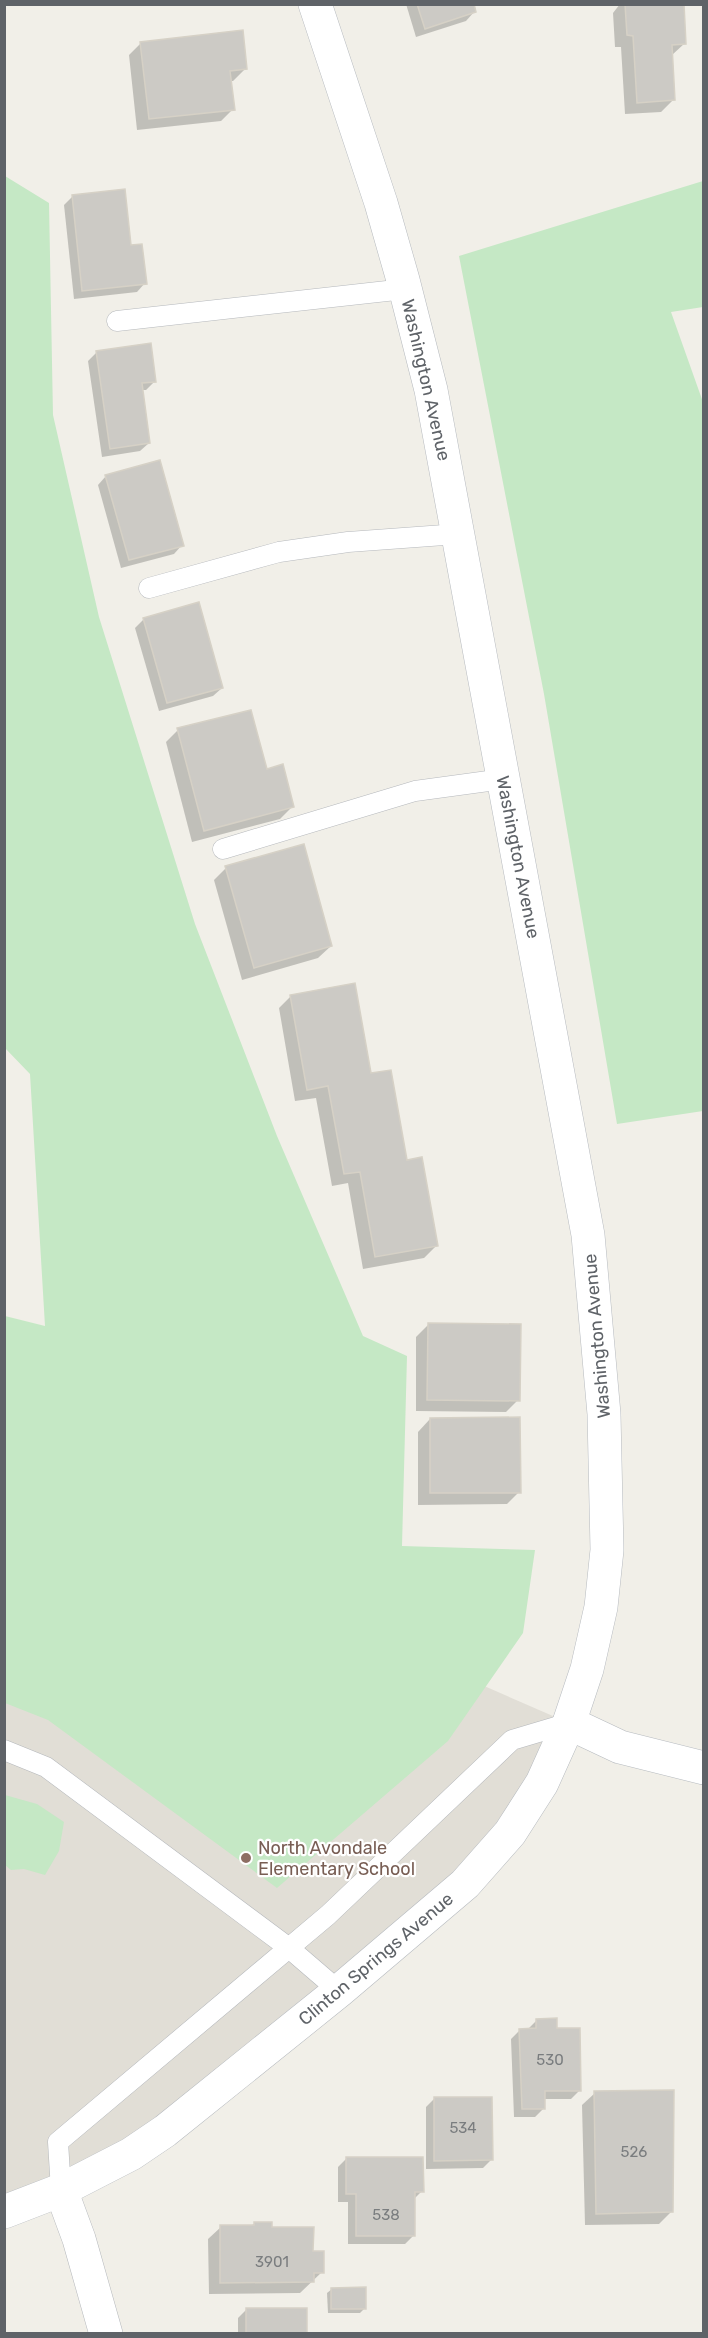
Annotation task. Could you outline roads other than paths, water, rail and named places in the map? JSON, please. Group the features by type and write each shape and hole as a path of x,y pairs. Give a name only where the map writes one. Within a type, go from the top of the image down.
{"street":[{"name":"Washington Avenue","path":"315,4 381,203 431,390 588,1235 604,1414 607,1550 601,1607 587,1669 569,1723"},
{"path":"569,1723 620,1747 704,1768"},
{"name":"Clinton Springs Avenue","path":"4,2212 61,2190 131,2154 165,2131 465,1884 502,1841 542,1784 569,1723"},
{"path":"61,2190 79,2239 106,2334"}],"lane":[{"path":"117,321 405,289"},
{"path":"149,588 279,552 348,542 458,534"},
{"path":"223,849 415,791 503,779"},
{"path":"61,2190 58,2142 328,1915 512,1740 569,1723"},
{"path":"4,1750 46,1767 289,1948 339,1990"}],"place":[{"name":"North Avondale Elementary School","path":"246,1858"}]}
